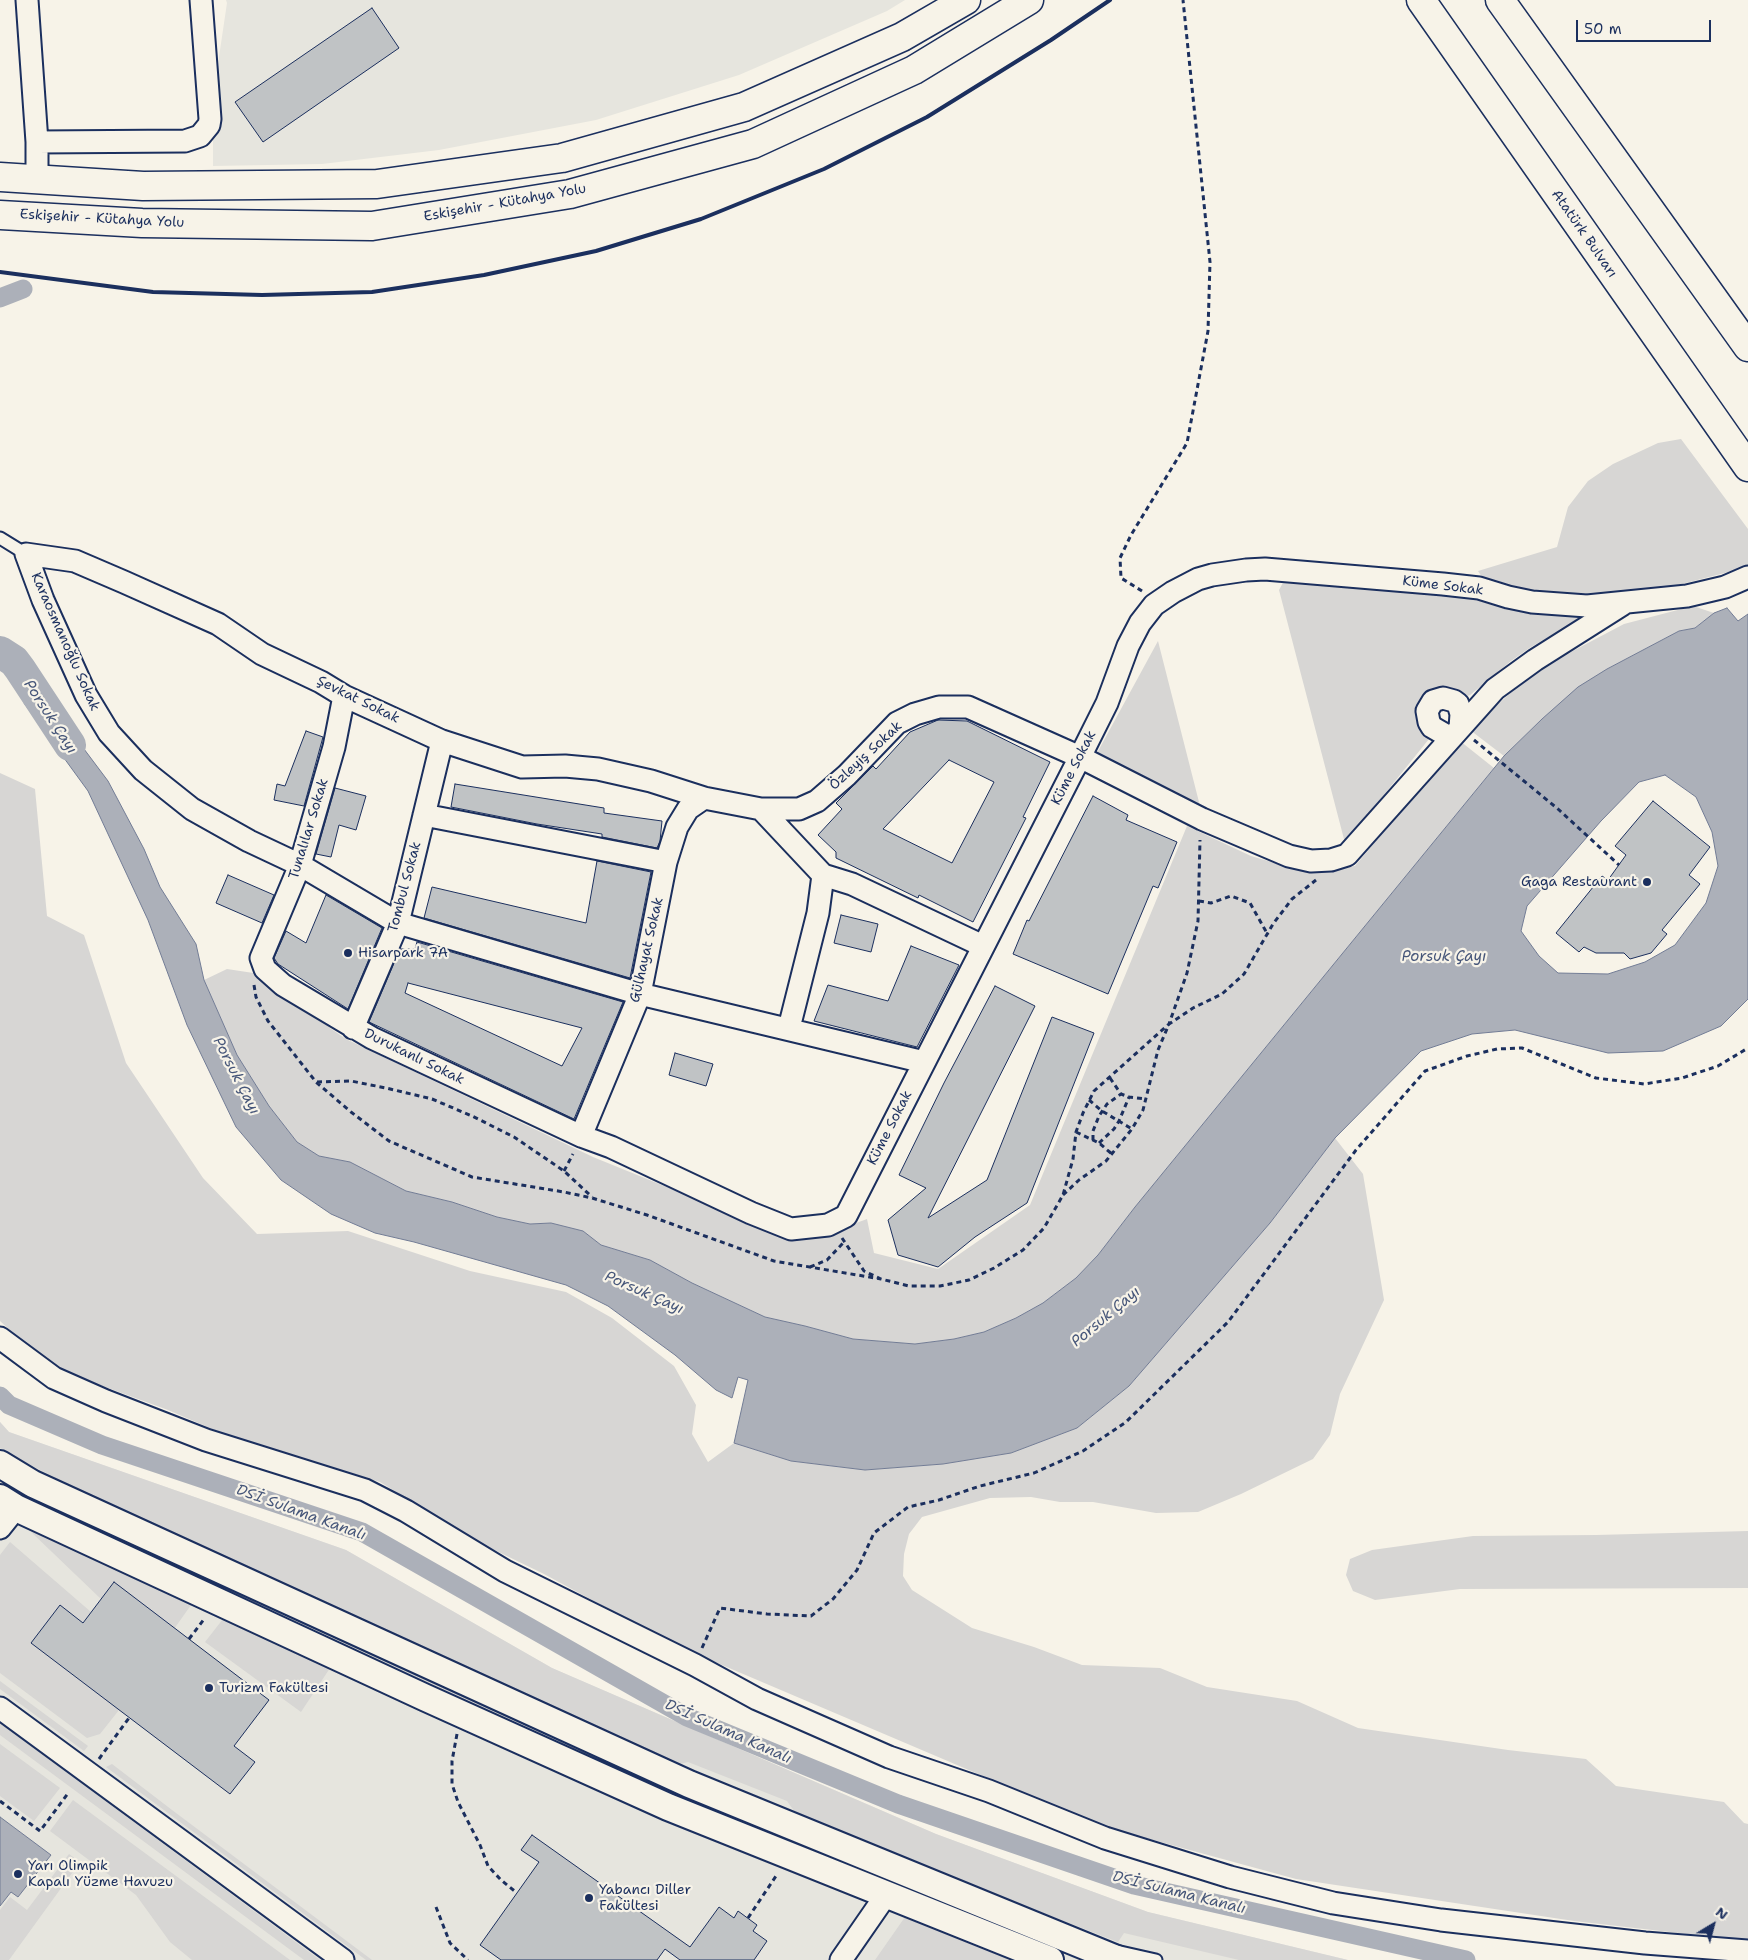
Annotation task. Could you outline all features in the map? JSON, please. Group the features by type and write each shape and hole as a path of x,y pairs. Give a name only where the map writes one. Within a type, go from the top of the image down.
{"highway":[{"path":"0,176 144,186 376,184 562,158 744,107 902,37 966,0"},
{"name":"Eskişehir - Kütahya Yolu","path":"0,215 142,223 372,226 570,194 753,144 914,70 1029,0"},
{"name":"Atatürk Bulvarı","path":"1421,0 1748,467"},
{"path":"1500,0 1748,347"}],"street":[{"path":"27,0 37,142 37,178"},
{"path":"37,142 185,141 200,136 210,119 201,0"},
{"name":"Şevkat Sokak","path":"26,554 75,561 218,624 262,654 321,682 344,696 442,741 522,768 565,766 598,769 651,781 704,798"},
{"name":"Karaosmanoğlu Sokak","path":"26,554 43,600 82,686 109,733 143,770 192,809 249,841 300,865 398,923 640,994 789,1028 924,1062"},
{"name":"Küme Sokak","path":"846,1216 1080,757 1106,703 1128,646 1140,623 1154,605 1173,592 1198,579 1231,571 1265,569 1479,588 1532,602 1587,606 1687,596 1725,587 1748,577"},
{"path":"1332,860 1347,855 1495,690 1535,660 1625,603"},
{"name":"Tunalılar Sokak","path":"261,958 300,865 334,747 344,696"},
{"name":"Özleyiş Sokak","path":"704,798 761,810 799,809 817,801 847,775 897,723 915,714 939,707 968,707 1080,757 1202,819 1289,856 1312,861 1332,860"},
{"name":"Tombul Sokak","path":"353,1028 398,923 442,741"},
{"name":"Gülhayat Sokak","path":"581,1136 640,994 666,862 677,827 688,808 704,798"},
{"path":"761,810 822,875 852,884 983,946"},
{"path":"424,816 666,862"},
{"path":"789,1028 818,913 822,875"},
{"name":"Durukanlı Sokak","path":"261,958 265,969 283,985 353,1028 581,1136"},
{"path":"581,1136 611,1147 751,1213 791,1229 828,1225 846,1216"},
{"path":"0,1338 54,1378 106,1401 206,1440 365,1490 406,1511 505,1571 695,1665 757,1699 889,1757 989,1790 1105,1838 1230,1877 1333,1903 1441,1920 1644,1943 1748,1951"},
{"path":"0,1464 33,1484 690,1784 1079,1952 1119,1960"},
{"path":"0,1528 8,1503 668,1807 1050,1960"},
{"path":"0,1708 342,1960"},
{"path":"840,1960 886,1895"}],"lane":[{"path":"0,538 26,554"},
{"path":"1079,1952 1156,1960"}],"path":[{"path":"1154,605 1150,597 1121,578 1120,558 1131,535 1188,443 1208,331 1210,262 1183,0"},
{"path":"1492,754 1619,865"},
{"path":"1063,1195 1079,1180 1106,1161 1132,1129 1143,1110 1158,1050 1187,973 1198,921 1202,819"},
{"path":"254,981 256,997 268,1021 316,1082 388,1141 423,1157 472,1176 592,1198 647,1215 774,1261 881,1279 909,1286 940,1286 969,1280 994,1268 1023,1250 1044,1228 1063,1195 1073,1158 1076,1132 1094,1092 1169,1024 1194,1008 1222,994 1244,974 1292,899 1316,880 1332,860"},
{"path":"1199,901 1211,903 1232,896 1250,903 1268,935"},
{"path":"695,1665 720,1608 767,1614 811,1616 833,1599 857,1570 874,1533 908,1507 939,1500 980,1486 1034,1473 1083,1451 1126,1422 1228,1322 1356,1150 1425,1071 1467,1056 1497,1049 1522,1048 1596,1078 1644,1084 1682,1078 1718,1066 1748,1048"},
{"path":"1110,1078 1121,1094 1146,1099"},
{"path":"316,1082 350,1081 386,1088 432,1099 464,1112 514,1137 564,1171 592,1198"},
{"path":"1093,1140 1094,1131 1102,1111 1107,1104 1121,1094"},
{"path":"1099,1143 1120,1121 1129,1097"},
{"path":"1089,1100 1102,1111 1132,1129"},
{"path":"1076,1132 1099,1143 1112,1154"},
{"path":"846,1216 840,1234 844,1242 864,1271 881,1279"},
{"path":"810,1267 827,1260 844,1242"},
{"path":"189,1639 206,1617"},
{"path":"465,1715 455,1744 452,1761 452,1784 458,1802 480,1845 488,1866 517,1893"},
{"path":"88,1773 129,1718"},
{"path":"0,1801 40,1832 69,1792"},
{"path":"748,1918 776,1876"},
{"path":"436,1907 450,1943 468,1960"}],"shaded area":[{"path":"226,0 905,0 887,11 739,75 596,120 439,150 322,164 213,166 213,127"},
{"path":"1681,439 1748,529 1748,567 1674,586 1603,594 1563,594 1513,590 1488,583 1482,577 1478,571 1557,547 1568,507 1588,481 1613,464 1658,443"},
{"path":"1285,579 1436,591 1584,615 1584,617 1531,647 1470,695 1465,697 1447,689 1428,734 1429,739 1345,843 1279,590"},
{"path":"1693,606 1714,613 1695,628 1679,631 1607,669 1542,719 1504,756 1470,730 1519,685 1569,653 1624,624"},
{"path":"1158,641 1200,806 1097,753"},
{"path":"1460,741 1494,768 1135,1207 1098,1255 1076,1278 1043,1303 1016,1318 984,1332 954,1339 915,1344 853,1339 765,1317 692,1283 650,1260 601,1245 583,1231 551,1223 530,1224 497,1217 452,1202 406,1191 350,1162 319,1156 297,1142 269,1106 237,1055 204,980 227,969 260,974 346,1039 593,1157 792,1238 821,1236 867,1219 874,1253 938,1269 1030,1205 1187,826 1251,856 1302,871 1355,866"},
{"path":"0,773 35,789 47,916 84,935 126,1063 203,1178 257,1234 348,1231 470,1271 566,1292 612,1318 674,1366 696,1405 692,1434 708,1462 734,1443 791,1461 865,1470 942,1464 1011,1453 1077,1428 1129,1386 1270,1223 1335,1138 1363,1174 1384,1300 1340,1394 1330,1435 1313,1459 1241,1494 1198,1512 1156,1513 1093,1502 1060,1502 1031,1497 990,1498 922,1517 909,1534 904,1554 903,1576 912,1590 972,1628 1034,1647 1082,1665 1160,1668 1207,1687 1297,1701 1358,1728 1508,1750 1586,1759 1616,1786 1724,1802 1744,1823 1748,1824 1748,1941 1574,1921 1296,1879 1098,1825 715,1662 640,1626 544,1574 480,1543 380,1482 224,1434 168,1410 78,1377 36,1354 0,1321"},
{"path":"0,1422 9,1432 346,1550 552,1668 936,1834 1148,1912 1348,1960 0,1960"},
{"path":"0,1422 9,1432 346,1550 552,1668 936,1834 1148,1912 1348,1960 1239,1960 1124,1933 1118,1942 800,1819 787,1801 688,1762 672,1766 141,1522 0,1448"},
{"path":"0,1476 27,1493 239,1593 703,1807 701,1812 24,1498 0,1483"},
{"path":"28,1529 191,1605 174,1629 114,1582 101,1599"},
{"path":"1748,1531 1748,1588 1460,1589 1375,1600 1353,1591 1346,1575 1350,1559 1372,1550 1473,1536"},
{"path":"10,1542 91,1612 83,1623 60,1606 32,1643 119,1710 100,1734 87,1738 0,1673 0,1555"},
{"path":"223,1619 330,1668 301,1712 205,1642"},
{"path":"0,1681 88,1746 84,1751 0,1689"},
{"path":"0,1723 320,1960 304,1960 0,1735"},
{"path":"0,1744 60,1788 34,1821 0,1796"},
{"path":"112,1764 372,1960 366,1960 106,1767"},
{"path":"73,1800 290,1960 192,1960 170,1942 136,1895 50,1831"},
{"path":"69,1854 80,1862 9,1960 0,1960 0,1910 10,1897 27,1910"},
{"path":"905,1917 1012,1960 875,1960"}],"water":[{"name":"Porsuk Çayı","path":"1727,608 1738,621 1748,614 1748,999 1721,1026 1663,1051 1608,1053 1515,1030 1472,1034 1421,1051 1335,1138 1270,1223 1129,1386 1077,1428 1011,1453 943,1464 865,1470 791,1461 734,1443 748,1380 738,1377 732,1398 716,1390 675,1355 608,1306 566,1285 414,1242 375,1233 331,1214 281,1180 236,1127 187,1025 148,920 88,791 24,703 31,695 69,729 108,781 144,849 160,887 196,944 204,980 237,1055 269,1106 297,1142 319,1156 350,1162 406,1191 452,1202 497,1217 530,1224 551,1223 583,1231 601,1245 650,1260 692,1283 765,1317 853,1339 915,1344 954,1339 984,1332 1016,1318 1043,1303 1076,1278 1098,1255 1135,1207 1504,756 1578,687 1607,669 1679,631 1695,628 1714,613","holes":["1665,775 1696,797 1712,832 1718,866 1706,903 1675,945 1645,962 1608,974 1558,973 1539,956 1521,931 1527,906 1601,821 1639,782"]},
{"name":"Yarı Olimpik Kapalı Yüzme Havuzu","path":"0,1817 51,1855 18,1897 11,1892 0,1906"}],"building":[{"path":"372,8 399,48 263,142 235,102"},
{"path":"938,720 967,721 1050,762 1023,817 1026,818 973,922 919,895 918,898 836,858 836,852 818,835 842,809 836,803 873,766 876,769 910,732","holes":["949,760 994,782 952,863 883,829"]},
{"path":"306,731 323,737 304,806 274,800 277,784 285,786"},
{"path":"455,784 604,808 604,813 662,821 660,841 657,848 602,837 602,834 537,824 451,807"},
{"path":"335,788 366,796 356,830 339,825 331,857 316,854"},
{"path":"1093,796 1128,815 1126,820 1177,842 1158,888 1153,886 1108,994 1013,954 1027,920 1029,921"},
{"name":"Gaga Restaurant","path":"1653,801 1710,847 1689,875 1700,884 1662,930 1667,934 1651,953 1630,959 1624,953 1596,953 1584,947 1579,952 1556,933 1602,876 1608,880 1626,855 1615,846"},
{"path":"597,861 651,872 630,978 424,918 432,887 586,923"},
{"path":"228,875 274,895 262,923 216,903"},
{"name":"Hisarpark 7A","path":"326,895 382,928 348,1009 278,964 274,958 286,931 306,943"},
{"path":"841,915 878,924 871,952 834,943"},
{"path":"417,942 623,1002 574,1119 369,1022 400,949 415,949","holes":["408,983 582,1028 562,1066 405,993"]},
{"path":"911,946 959,965 917,1047 814,1021 828,985 888,1001"},
{"path":"995,986 1035,1006 928,1218 987,1180 1052,1017 1094,1033 1027,1203 975,1237 938,1267 898,1255 888,1220 926,1188 899,1175 944,1083"},
{"path":"675,1053 713,1064 706,1086 669,1075"},
{"name":"Turizm Fakültesi","path":"114,1582 269,1700 234,1746 255,1762 230,1794 31,1643 60,1605 83,1623"},
{"name":"Yabancı Diller Fakültesi","path":"532,1835 690,1947 719,1907 734,1918 738,1911 757,1925 753,1931 767,1941 754,1960 680,1960 665,1949 657,1960 501,1960 480,1945 539,1862 521,1850"}],"waterway":[{"path":"0,298 23,289"},
{"name":"Porsuk Çayı","path":"0,652 14,661 70,745"},
{"name":"DSİ Sulama Kanalı","path":"0,1396 9,1405 102,1445 362,1532 687,1717 898,1804 1134,1885 1466,1960"}],"railway":[{"path":"0,272 153,292 262,295 372,292 484,275 596,251 701,219 824,169 927,117 1051,40 1110,0"}],"place":[{"name":"Gaga Restaurant","path":"1647,882"},
{"name":"Hisarpark 7A","path":"348,953"},
{"name":"Turizm Fakültesi","path":"209,1688"},
{"name":"Yarı Olimpik Kapalı Yüzme Havuzu","path":"18,1874"},
{"name":"Yabancı Diller Fakültesi","path":"589,1898"}]}
